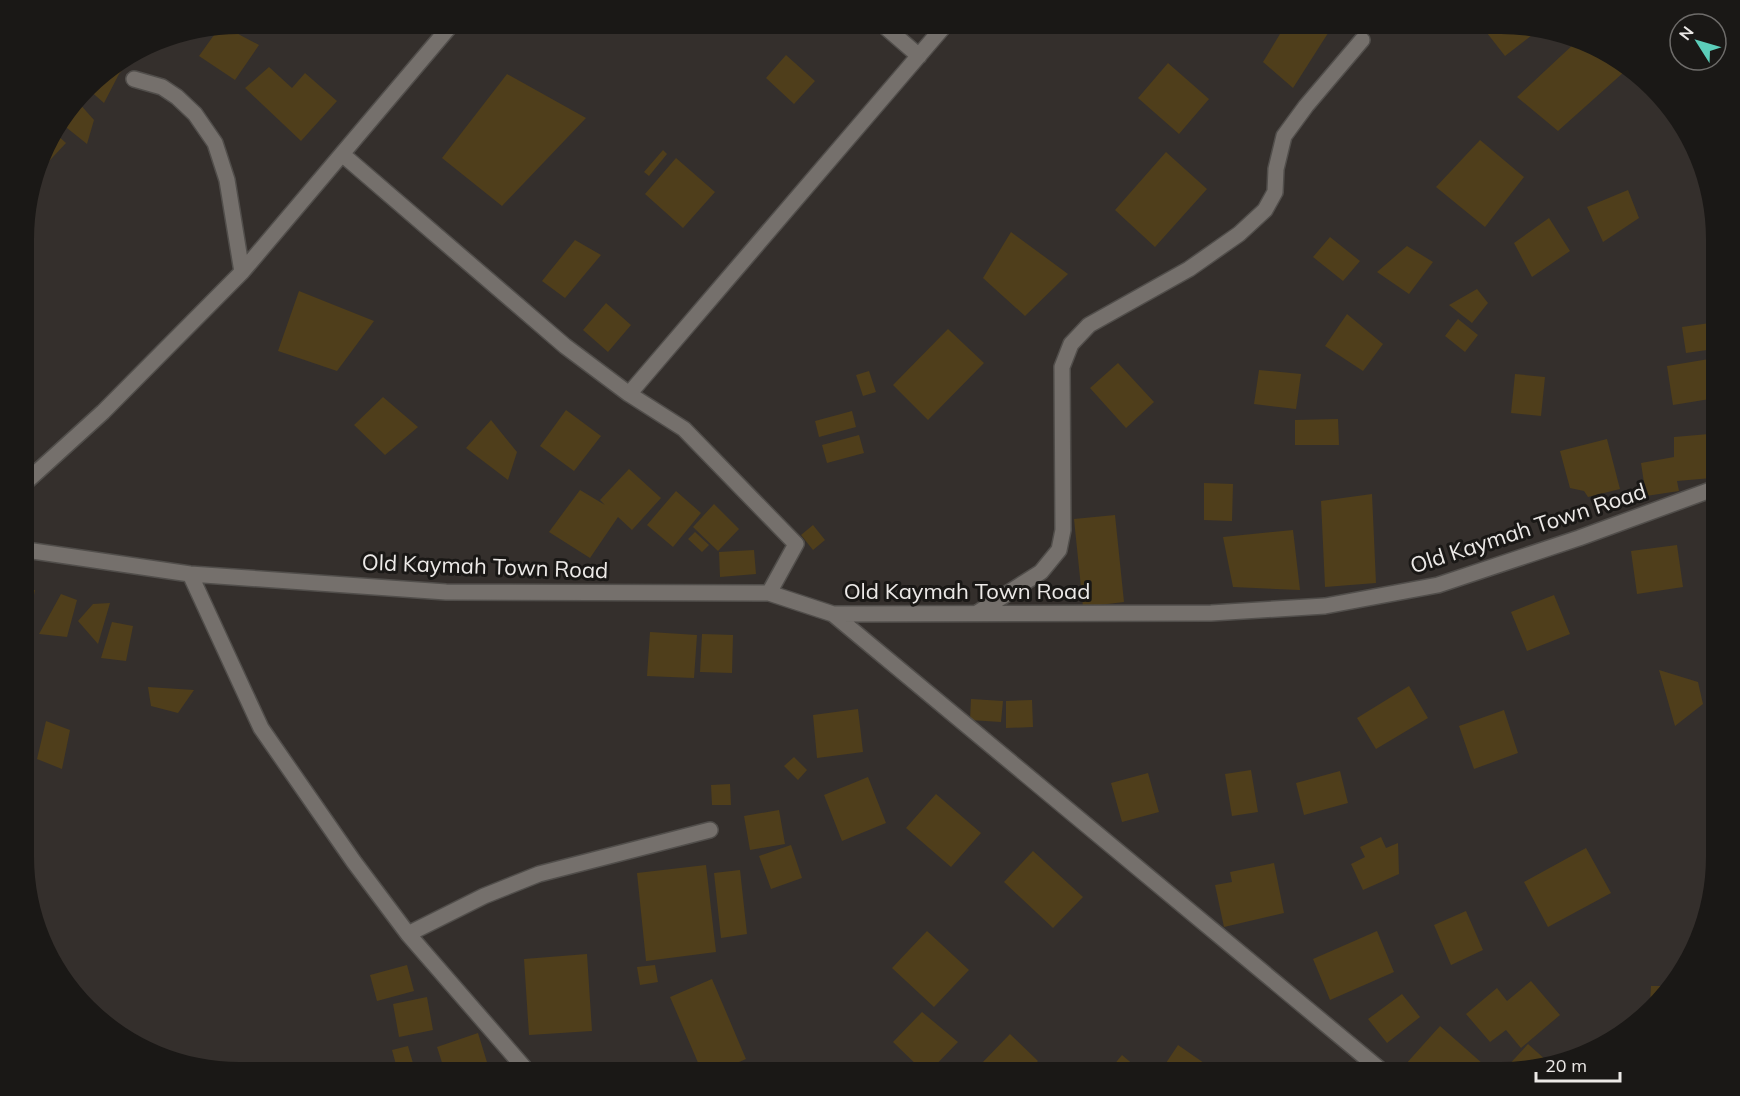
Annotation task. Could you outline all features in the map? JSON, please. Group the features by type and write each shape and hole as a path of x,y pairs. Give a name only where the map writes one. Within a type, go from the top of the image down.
{"street":[{"path":"34,475 103,412 242,272 444,34"},
{"path":"894,34 919,56"},
{"path":"629,394 938,34"},
{"path":"977,613 1041,572 1059,550 1063,530 1062,367 1071,344 1089,325 1189,268 1239,234 1265,210 1275,192 1276,169 1284,136 1306,106 1362,40"},
{"path":"134,79 162,87 177,97 195,114 215,143 227,180 242,272"},
{"path":"342,154 565,346 629,394 684,429 796,544 769,592"},
{"name":"Old Kaymah Town Road","path":"34,551 190,574 446,592 769,592 833,614 1211,613 1325,606 1437,585 1580,538 1705,492"},
{"path":"190,574 261,728 354,862 408,934 519,1062"},
{"path":"833,614 1370,1061"},
{"path":"408,934 484,896 539,874 711,830"}],"building":[{"path":"238,34 259,45 235,80 199,56 213,36"},
{"path":"1280,34 1327,34 1293,88 1263,62"},
{"path":"1488,34 1530,37 1505,56"},
{"path":"1571,47 1603,62 1621,74 1558,131 1517,97"},
{"path":"786,55 815,81 794,104 766,78"},
{"path":"1168,63 1209,99 1179,134 1138,98"},
{"path":"269,67 292,88 305,73 337,101 301,141 245,88"},
{"path":"119,74 104,103 95,95"},
{"path":"507,74 586,118 502,206 442,158"},
{"path":"83,108 94,120 87,144 68,128"},
{"path":"62,139 66,143 51,159"},
{"path":"1480,140 1524,177 1485,227 1436,187"},
{"path":"663,150 667,154 649,176 644,172"},
{"path":"1166,152 1207,189 1155,247 1115,210"},
{"path":"676,158 715,192 683,228 645,194"},
{"path":"1628,190 1639,218 1603,242 1587,207"},
{"path":"1549,218 1570,251 1532,277 1514,243"},
{"path":"1011,232 1068,274 1025,316 983,278"},
{"path":"1330,237 1360,261 1343,281 1313,257"},
{"path":"575,240 601,255 565,298 542,281"},
{"path":"1407,246 1433,262 1409,294 1377,272"},
{"path":"1477,289 1488,303 1472,323 1449,305"},
{"path":"299,291 374,321 337,371 278,351"},
{"path":"606,303 631,325 608,352 583,330"},
{"path":"1347,314 1383,344 1363,371 1325,346"},
{"path":"1458,319 1478,335 1465,352 1445,336"},
{"path":"1705,324 1705,350 1686,353 1682,327"},
{"path":"948,329 984,363 928,420 893,385"},
{"path":"1705,360 1705,400 1673,405 1667,366"},
{"path":"1118,363 1154,402 1126,428 1090,388"},
{"path":"1259,370 1301,374 1296,409 1254,404"},
{"path":"869,371 876,392 863,396 856,375"},
{"path":"1515,374 1545,377 1541,416 1511,413"},
{"path":"383,397 418,427 385,455 354,425"},
{"path":"566,410 601,436 574,471 540,446"},
{"path":"852,411 856,427 819,437 815,421"},
{"path":"1338,419 1339,445 1295,445 1295,420"},
{"path":"491,420 517,452 508,480 466,448"},
{"path":"1705,434 1705,479 1677,481 1679,491 1646,496 1641,463 1674,457 1674,437"},
{"path":"859,435 864,453 827,463 822,445"},
{"path":"1607,439 1620,489 1588,497 1584,491 1570,488 1560,451"},
{"path":"629,469 661,498 632,530 618,517 590,558 549,532 580,490 605,505 600,500"},
{"path":"1204,483 1233,484 1232,521 1204,520"},
{"path":"676,491 701,513 673,547 647,525"},
{"path":"1372,494 1376,583 1325,587 1321,501"},
{"path":"714,504 739,529 718,551 693,527"},
{"path":"1115,515 1124,602 1083,607 1074,519"},
{"path":"813,525 825,540 813,550 801,535"},
{"path":"1293,530 1300,590 1233,587 1223,537"},
{"path":"695,532 709,545 702,552 688,539"},
{"path":"1677,545 1683,587 1637,594 1631,551"},
{"path":"754,550 756,574 720,577 719,552"},
{"path":"61,594 77,600 67,637 39,634"},
{"path":"1554,595 1570,634 1527,651 1511,612"},
{"path":"110,603 98,644 78,621 93,604"},
{"path":"112,622 133,626 126,661 101,658"},
{"path":"650,632 697,635 694,678 647,676"},
{"path":"702,634 733,635 732,673 700,672"},
{"path":"1659,670 1698,682 1703,704 1675,726"},
{"path":"1409,686 1428,718 1376,749 1357,718"},
{"path":"148,687 194,690 178,713 151,706"},
{"path":"971,699 1003,701 1001,722 970,720"},
{"path":"1032,700 1033,727 1006,728 1006,701"},
{"path":"858,709 863,752 817,758 813,715"},
{"path":"1504,710 1518,753 1474,769 1459,726"},
{"path":"46,721 70,730 62,769 37,759"},
{"path":"794,757 807,770 798,780 784,766"},
{"path":"1251,770 1258,812 1232,816 1225,774"},
{"path":"1340,771 1348,803 1304,815 1296,783"},
{"path":"1148,773 1159,812 1122,822 1111,783"},
{"path":"868,777 886,823 842,841 824,795"},
{"path":"730,784 731,805 712,805 711,785"},
{"path":"936,794 981,833 951,867 906,828"},
{"path":"779,810 785,844 750,850 744,816"},
{"path":"1381,837 1386,848 1398,843 1399,874 1363,890 1351,864 1365,857 1360,847"},
{"path":"791,845 802,878 771,889 759,856"},
{"path":"1586,848 1611,893 1548,927 1524,882"},
{"path":"1033,851 1083,897 1053,928 1004,882"},
{"path":"1274,863 1284,913 1224,927 1215,885 1232,882 1230,872"},
{"path":"706,865 716,952 646,961 637,873"},
{"path":"740,870 747,934 721,938 714,873"},
{"path":"1466,911 1483,950 1451,965 1434,925"},
{"path":"927,931 969,970 934,1007 892,968"},
{"path":"1377,931 1394,972 1330,1000 1313,959"},
{"path":"587,954 592,1031 529,1035 524,959"},
{"path":"407,965 414,991 377,1001 370,975"},
{"path":"655,965 658,982 640,985 637,967"},
{"path":"712,979 746,1059 740,1062 698,1062 670,997"},
{"path":"1531,981 1560,1015 1521,1048 1506,1030 1490,1042 1466,1014 1497,988 1507,1001"},
{"path":"1651,986 1659,986 1655,992 1650,996"},
{"path":"1402,994 1420,1017 1387,1043 1368,1019"},
{"path":"427,997 433,1030 399,1037 393,1004"},
{"path":"922,1012 958,1042 939,1061 913,1061 893,1042"},
{"path":"1440,1026 1480,1061 1409,1061"},
{"path":"478,1033 487,1062 442,1062 437,1047"},
{"path":"1010,1034 1038,1061 1038,1061 983,1061"},
{"path":"1528,1044 1543,1057 1527,1060 1512,1061"},
{"path":"1178,1045 1201,1061 1167,1061"},
{"path":"408,1046 413,1062 395,1062 392,1050"},
{"path":"1122,1055 1129,1061 1117,1061"}]}
